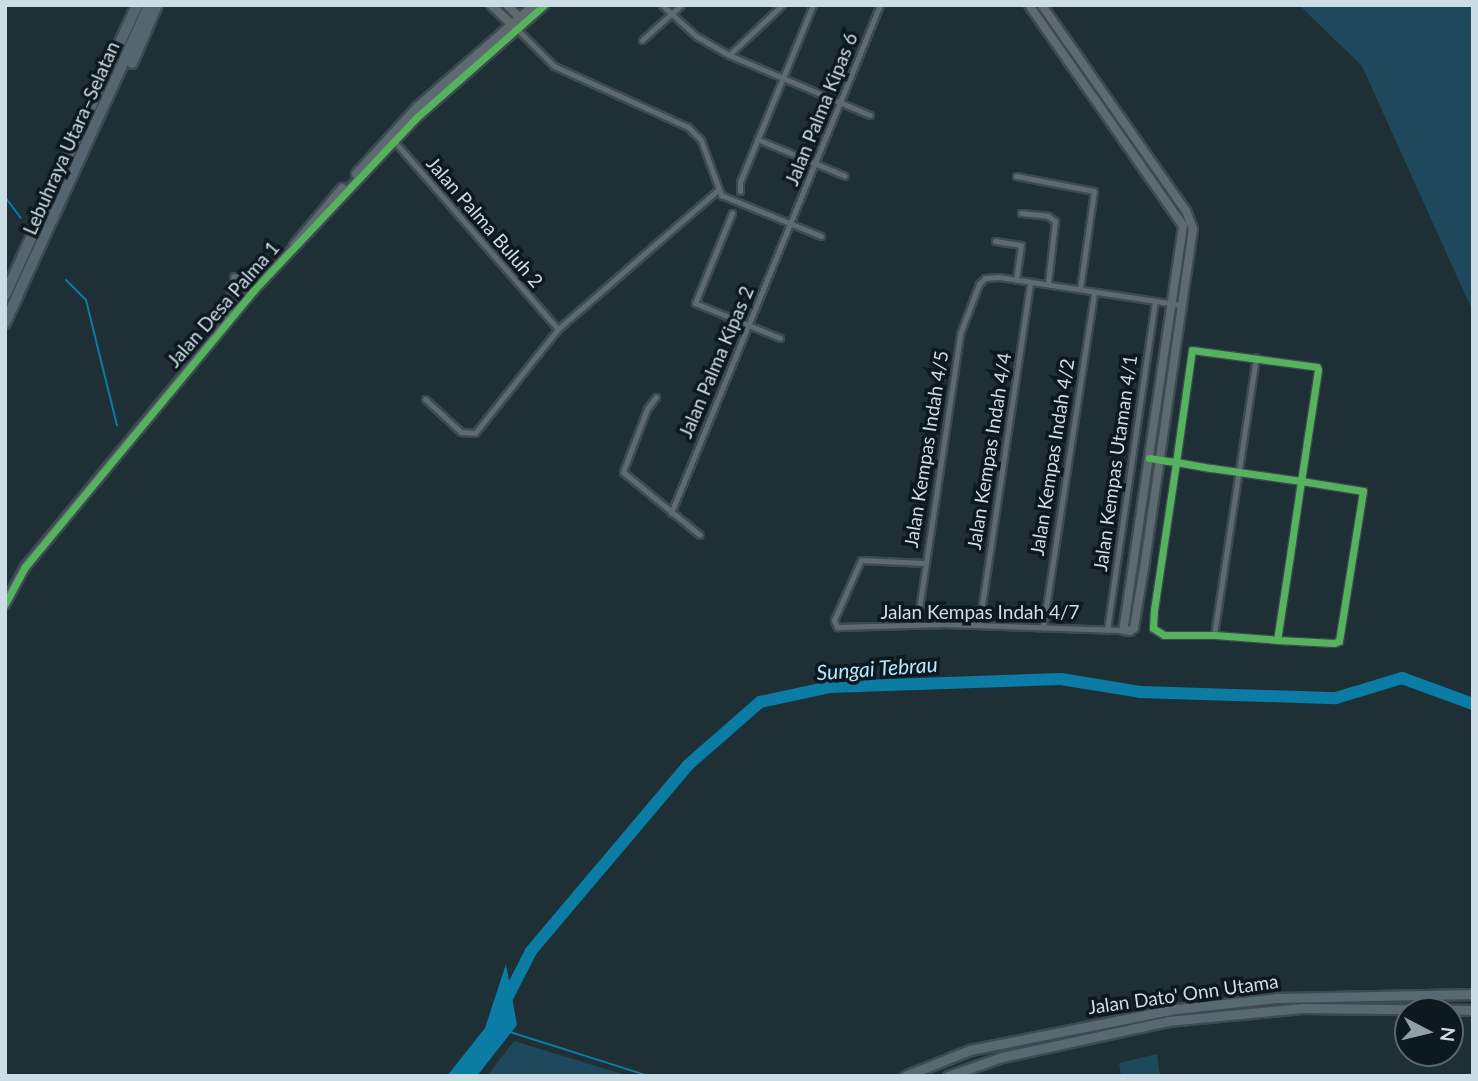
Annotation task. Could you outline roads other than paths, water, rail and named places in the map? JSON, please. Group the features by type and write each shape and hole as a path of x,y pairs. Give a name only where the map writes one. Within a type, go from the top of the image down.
{"highway":[{"name":"Lebuhraya Utara–Selatan","path":"5,295 136,5"},
{"name":"Lebuhraya Utara–Selatan","path":"5,323 117,84 149,5"},
{"path":"117,84 136,56 158,5"}],"main road":[{"name":"Jalan Dato' Onn Utama","path":"905,1076 998,1044 1176,1009 1278,998 1473,995"},
{"name":"Jalan Dato' Onn Utama","path":"948,1076 1002,1057 1168,1021 1261,1011 1473,1010"},
{"path":"998,1044 1002,1057"}],"street":[{"path":"491,5 519,25"},
{"path":"507,5 519,25 554,66 688,127 701,140 718,191 821,236"},
{"path":"519,25 534,5"},
{"path":"519,25 544,5"},
{"path":"662,5 670,14 729,55 782,80 870,115"},
{"path":"642,40 681,5"},
{"path":"729,55 782,5"},
{"path":"740,191 757,139 813,5"},
{"name":"Jalan Palma Kipas 6","path":"791,224 880,5"},
{"path":"1030,5 1182,222 1176,305 1160,460 1134,628 1123,631 1149,458 1176,305 1192,222 1042,5"},
{"name":"Jalan Desa Palma 1","path":"5,604 25,567 220,330 291,249 391,138 519,25"},
{"path":"1106,114 1114,107"},
{"name":"Jalan Palma Buluh 2","path":"391,138 558,329"},
{"path":"757,139 845,176"},
{"path":"1016,176 1094,191 1080,289"},
{"path":"425,399 461,432 475,433 558,329 718,191"},
{"path":"732,213 695,303 780,338"},
{"path":"1021,213 1048,216 1055,221 1048,283"},
{"name":"Jalan Palma Kipas 2","path":"671,513 791,224"},
{"path":"995,241 1021,245 1016,279 1176,305"},
{"path":"220,330 233,305 233,282 251,281 276,266"},
{"name":"Jalan Kempas Indah 4/5","path":"917,623 960,334 979,284 985,278 1016,279"},
{"name":"Jalan Kempas Indah 4/4","path":"979,625 1030,282"},
{"name":"Jalan Kempas Indah 4/2","path":"1044,627 1094,292"},
{"name":"Jalan Kempas Utaman 4/1","path":"1107,630 1155,302"},
{"path":"1149,458 1177,462 1238,472 1301,481 1363,491 1343,635 1335,643 1277,640 1214,635 1158,635 1153,622 1177,462 1192,350 1317,367 1301,481 1277,640"},
{"path":"1214,635 1256,357"},
{"path":"656,397 647,409 623,472 700,535"},
{"name":"Jalan Kempas Indah 4/7","path":"925,564 861,560 834,620 837,627 917,623 1123,631"}],"water":[{"path":"506,964 517,1025 477,1076 447,1076 485,1028"}],"waterway":[{"path":"5,197 21,218"},
{"path":"66,280 86,300 117,425"},
{"name":"Sungai Tebrau","path":"504,1004 531,951 688,765 760,702 830,687 1061,679 1140,692 1336,698 1402,678 1473,704"},
{"name":"Sungai Tebrau","path":"1469,703 1473,712"},
{"path":"510,1032 649,1076"}]}
